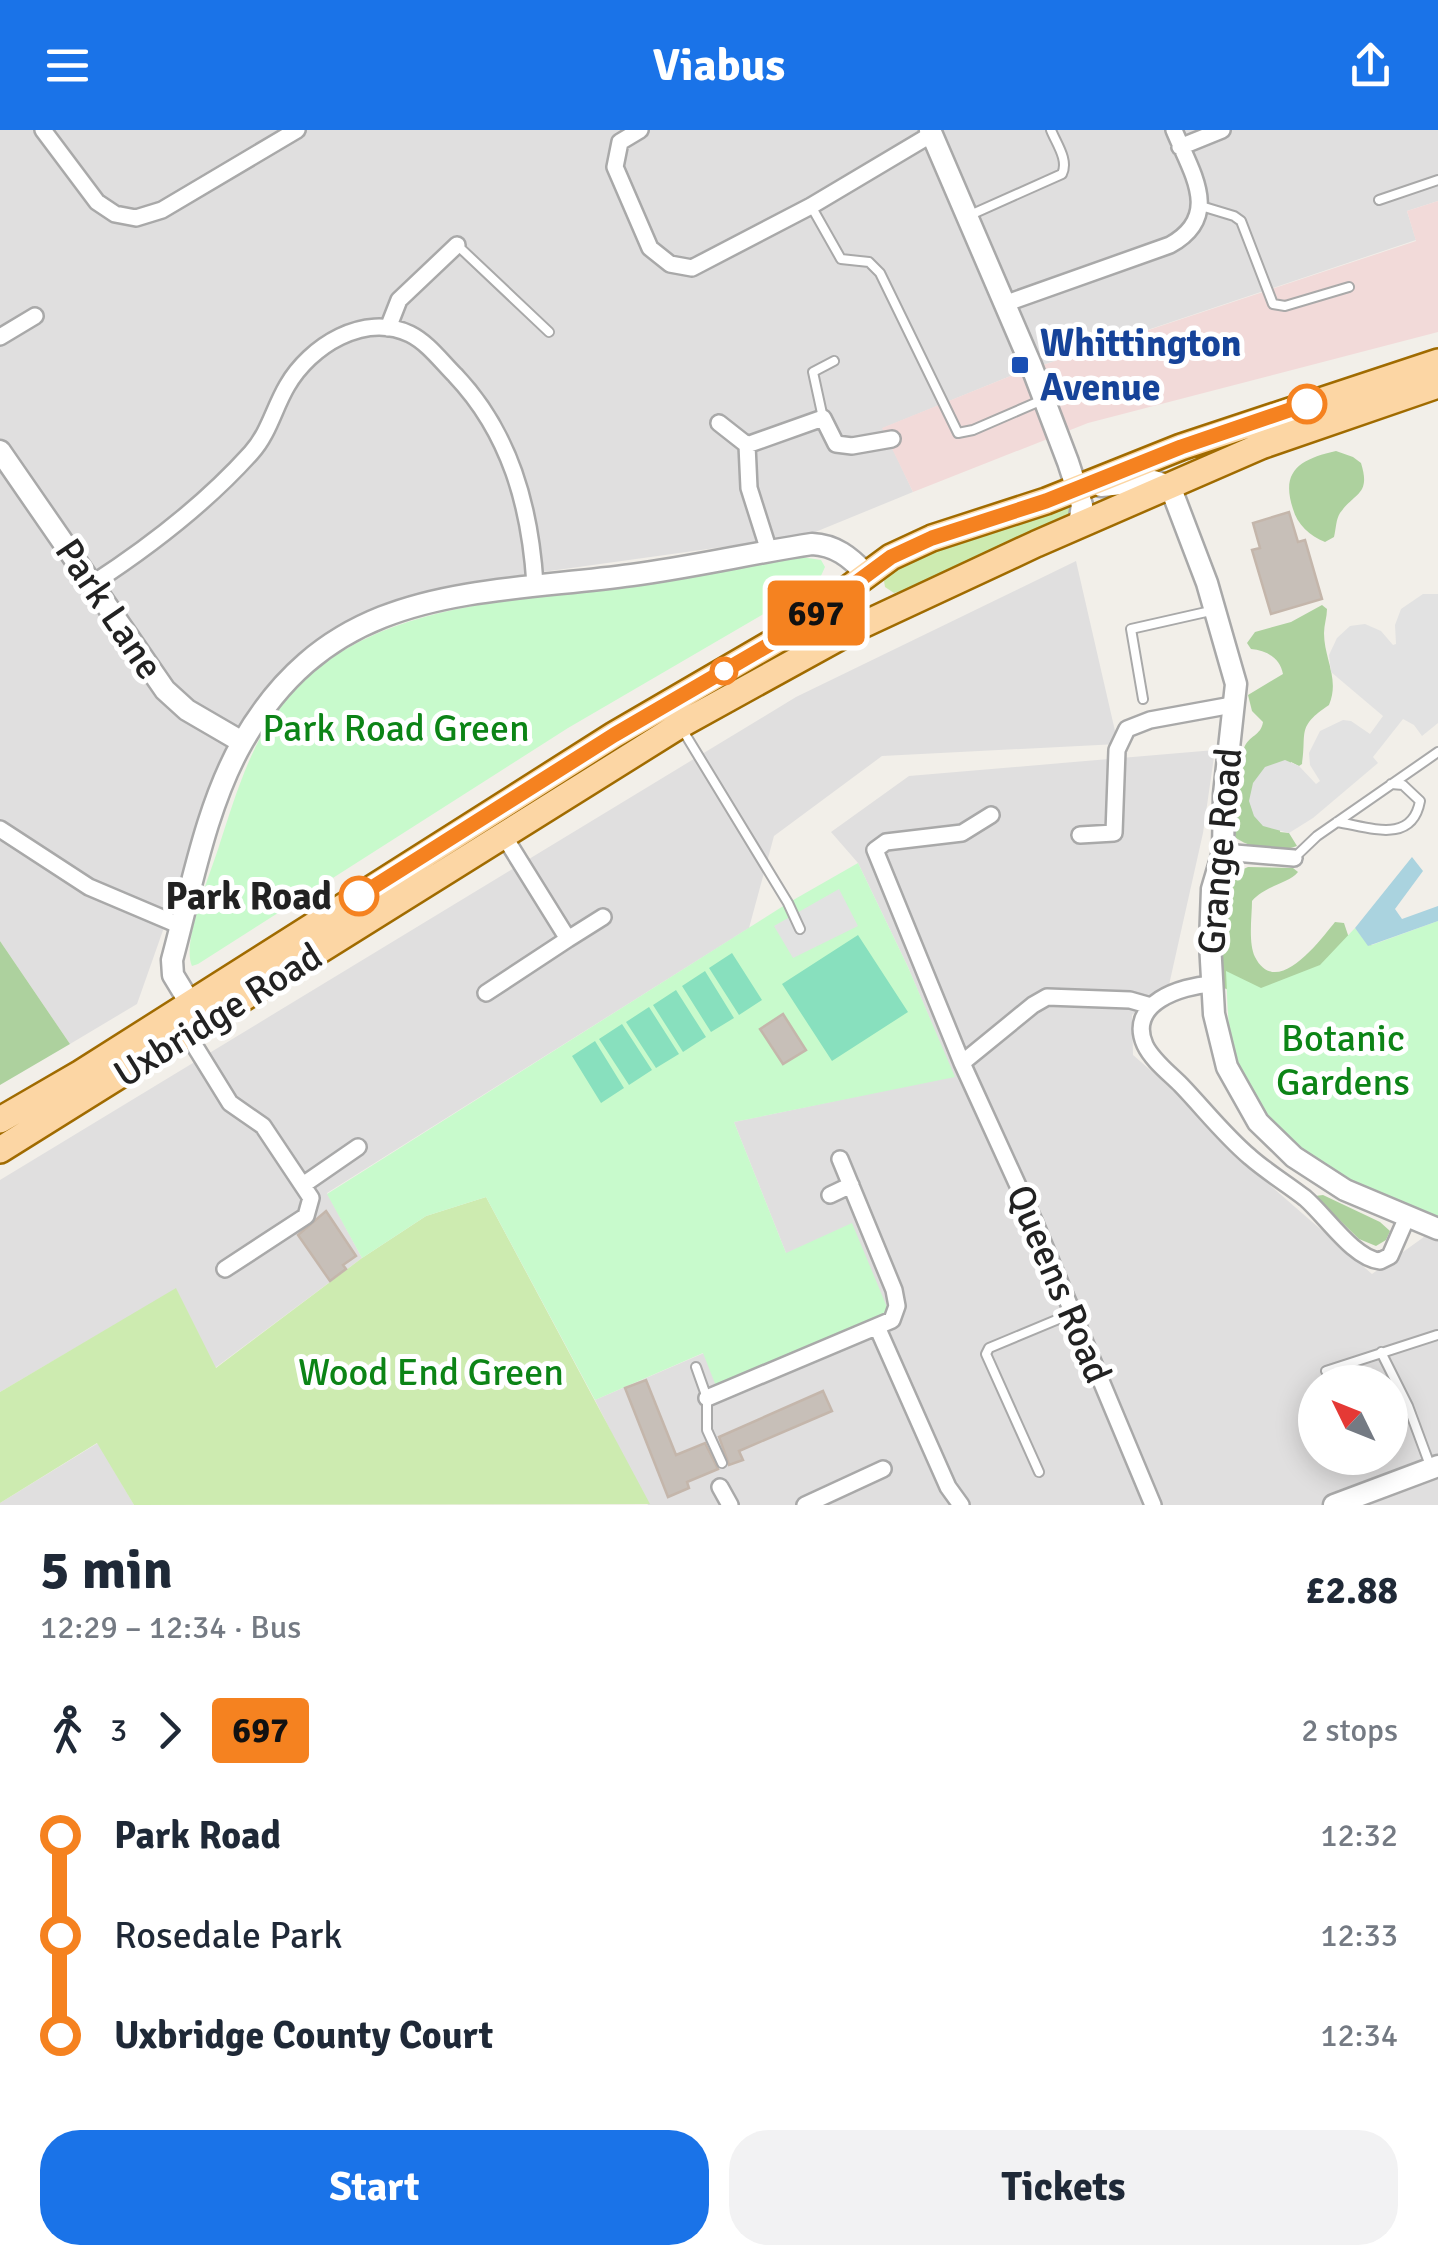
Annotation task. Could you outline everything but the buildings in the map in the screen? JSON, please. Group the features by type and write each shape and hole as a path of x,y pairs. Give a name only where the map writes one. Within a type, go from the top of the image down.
{"main road":[{"name":"Uxbridge Road","path":"0,1120 598,746 784,636 865,573 932,538 1078,489 1181,447 1438,362"},
{"name":"Uxbridge Road","path":"0,1150 680,725 790,662 901,605 1261,446 1438,385"},
{"path":"865,573 878,594 901,605"}],"street":[{"path":"43,130 97,202 115,214 136,218 162,210 297,130"},
{"path":"640,130 620,142 615,167 650,248 670,264 692,268 811,206 931,132 1078,489 1082,505 1079,525"},
{"path":"1004,304 1170,245 1191,230 1201,206 1174,130"},
{"path":"1180,147 1222,130"},
{"path":"388,328 399,300 457,245"},
{"path":"0,336 35,316"},
{"path":"92,584 152,544 246,459 265,434 289,382 314,354 346,334 388,328 410,334 428,346 490,420 529,516 536,584"},
{"path":"747,445 823,418 836,444 852,446 892,439"},
{"path":"719,422 747,445 749,488 769,551"},
{"name":"Park Lane","path":"0,451 165,690 187,710 242,742"},
{"path":"1078,489 1138,481 1170,486"},
{"name":"Grange Road","path":"1152,1006 1184,986 1212,984 1212,889 1223,852 1221,827 1236,684 1170,486"},
{"path":"190,1003 172,968 213,814 242,742 293,677 346,635 427,600 630,575 769,551 825,545 852,560 865,573"},
{"path":"1080,835 1114,833 1117,750 1127,729 1150,720 1232,705"},
{"name":"Queens Road","path":"991,816 962,833 886,842 875,850 962,1063 1154,1505"},
{"path":"0,829 89,886 181,926"},
{"path":"504,836 568,939"},
{"path":"1223,852 1294,858"},
{"path":"486,993 603,917"},
{"path":"1212,984 1219,1043 1233,1082 1258,1122 1294,1158 1322,1177 1438,1229"},
{"path":"962,1063 1047,997 1130,1000 1152,1006 1142,1036 1156,1061 1246,1154 1306,1199 1360,1255 1380,1260 1390,1256 1407,1217"},
{"path":"188,1035 230,1103 264,1126 311,1198 306,1216 226,1269"},
{"path":"302,1185 358,1147"},
{"path":"708,1398 892,1320 898,1306 894,1290 840,1160"},
{"path":"830,1194 850,1185"},
{"path":"878,1328 948,1488 961,1505"},
{"path":"1334,1505 1434,1467"},
{"path":"805,1505 883,1469"},
{"path":"720,1487 730,1505"}],"lane":[{"path":"968,216 1062,174 1065,166 1051,130"},
{"path":"1380,200 1438,180"},
{"path":"811,206 841,259 870,262 880,273 958,433 1044,399"},
{"path":"1201,206 1241,221 1274,304 1285,306 1349,287"},
{"path":"457,245 549,332"},
{"path":"823,418 813,372 834,361"},
{"path":"1144,699 1130,629 1214,610"},
{"path":"680,725 800,929"},
{"path":"1294,858 1337,822 1438,752"},
{"path":"1337,822 1387,830 1400,830 1410,824 1420,801 1403,785 1391,784"},
{"path":"1039,1472 986,1354 989,1348 1073,1313"},
{"path":"1343,1365 1437,1335"},
{"path":"1381,1352 1434,1467"},
{"path":"696,1367 708,1398 707,1430 722,1463"}],"shaded area":[{"path":"0,130 1438,130 1438,201 1407,211 1416,240 1013,375 883,428 913,492 808,535 456,584 356,624 222,763 137,1004 70,1044 0,941"},
{"path":"1438,201 1438,332 1088,423 913,492 882,428 1013,375 1416,241 1407,211"},
{"path":"1076,561 1118,744 882,756 774,836 749,928 327,1193 362,1258 215,1368 176,1289 0,1392 0,1180 796,697"},
{"path":"1423,594 1438,594 1438,723 1422,736 1403,719 1373,757 1378,763 1313,818 1289,833 1263,826 1249,801 1253,783 1265,767 1285,760 1299,766 1316,784 1320,781 1310,765 1309,753 1320,731 1343,720 1370,734 1383,716 1331,672 1329,655 1337,638 1350,626 1365,624 1396,644 1395,625 1401,609"},
{"path":"1215,750 1203,833 1169,985 1132,1015 1133,1055 1210,1122 1242,1161 1372,1274 1438,1227 1438,1505 648,1505 595,1400 704,1353 716,1385 786,1253 734,1122 954,1076 858,863 831,832 909,776"},
{"path":"839,889 858,926 793,958 774,926"},
{"path":"98,1443 134,1505 0,1505 0,1503"}],"green space":[{"path":"1336,451 1361,463 1364,481 1360,492 1339,515 1334,537 1325,542 1309,533 1298,520 1289,485 1296,468"},
{"path":"1075,504 1071,516 904,590 894,593 885,587 888,574 930,552"},
{"name":"Park Road Green","path":"801,557 821,560 825,567 820,578 803,591 568,728 192,966 194,924 246,768 274,715 321,666 360,641 403,623 449,611"},
{"path":"1322,605 1327,609 1324,633 1332,696 1329,705 1307,725 1302,764 1291,762 1280,832 1289,833 1297,846 1258,847 1236,838 1235,780 1244,748 1263,722 1252,711 1248,695 1283,674 1276,659 1251,649 1247,643 1255,632 1291,622"},
{"path":"858,863 955,1077 734,1122 786,1253 852,1223 889,1312 716,1386 703,1353 595,1400 486,1197 426,1216 362,1258 327,1194 788,903"},
{"path":"1248,867 1293,868 1298,872 1252,901 1252,944 1264,969 1275,972 1298,962 1335,922 1344,923 1348,935 1364,947 1372,945 1438,1186 1224,988 1218,948 1222,901 1228,876"},
{"name":"Botanic Gardens","path":"1438,921 1438,1220 1333,1172 1276,1128 1255,1100 1239,1066 1229,1025 1226,971 1261,988 1320,965 1355,928 1369,946"},
{"path":"858,935 908,1012 832,1061 782,984"},
{"path":"0,941 70,1044 0,1085"},
{"path":"732,953 762,1000 739,1015 709,968"},
{"path":"705,971 734,1018 711,1032 682,986"},
{"path":"676,990 706,1037 683,1052 653,1005"},
{"path":"649,1007 679,1054 656,1068 626,1022"},
{"path":"622,1024 652,1070 629,1085 599,1039"},
{"path":"595,1041 624,1088 601,1103 572,1056"},
{"path":"1323,1195 1380,1222 1390,1231 1386,1240 1376,1246 1359,1239 1315,1196"},
{"name":"Wood End Green","path":"486,1197 650,1504 134,1505 97,1443 0,1503 0,1392 176,1288 216,1368 362,1258 426,1216"}],"water":[{"path":"1412,857 1423,871 1395,909 1402,919 1438,906 1438,921 1368,946 1355,928"}],"bus line":[{"name":"697","path":"359,896 614,735 784,636 891,557 932,538 1046,501 1181,447 1307,404"}],"place":[{"name":"Whittington Avenue","path":"1020,365"},
{"name":"Park Road","path":"359,896"}]}
